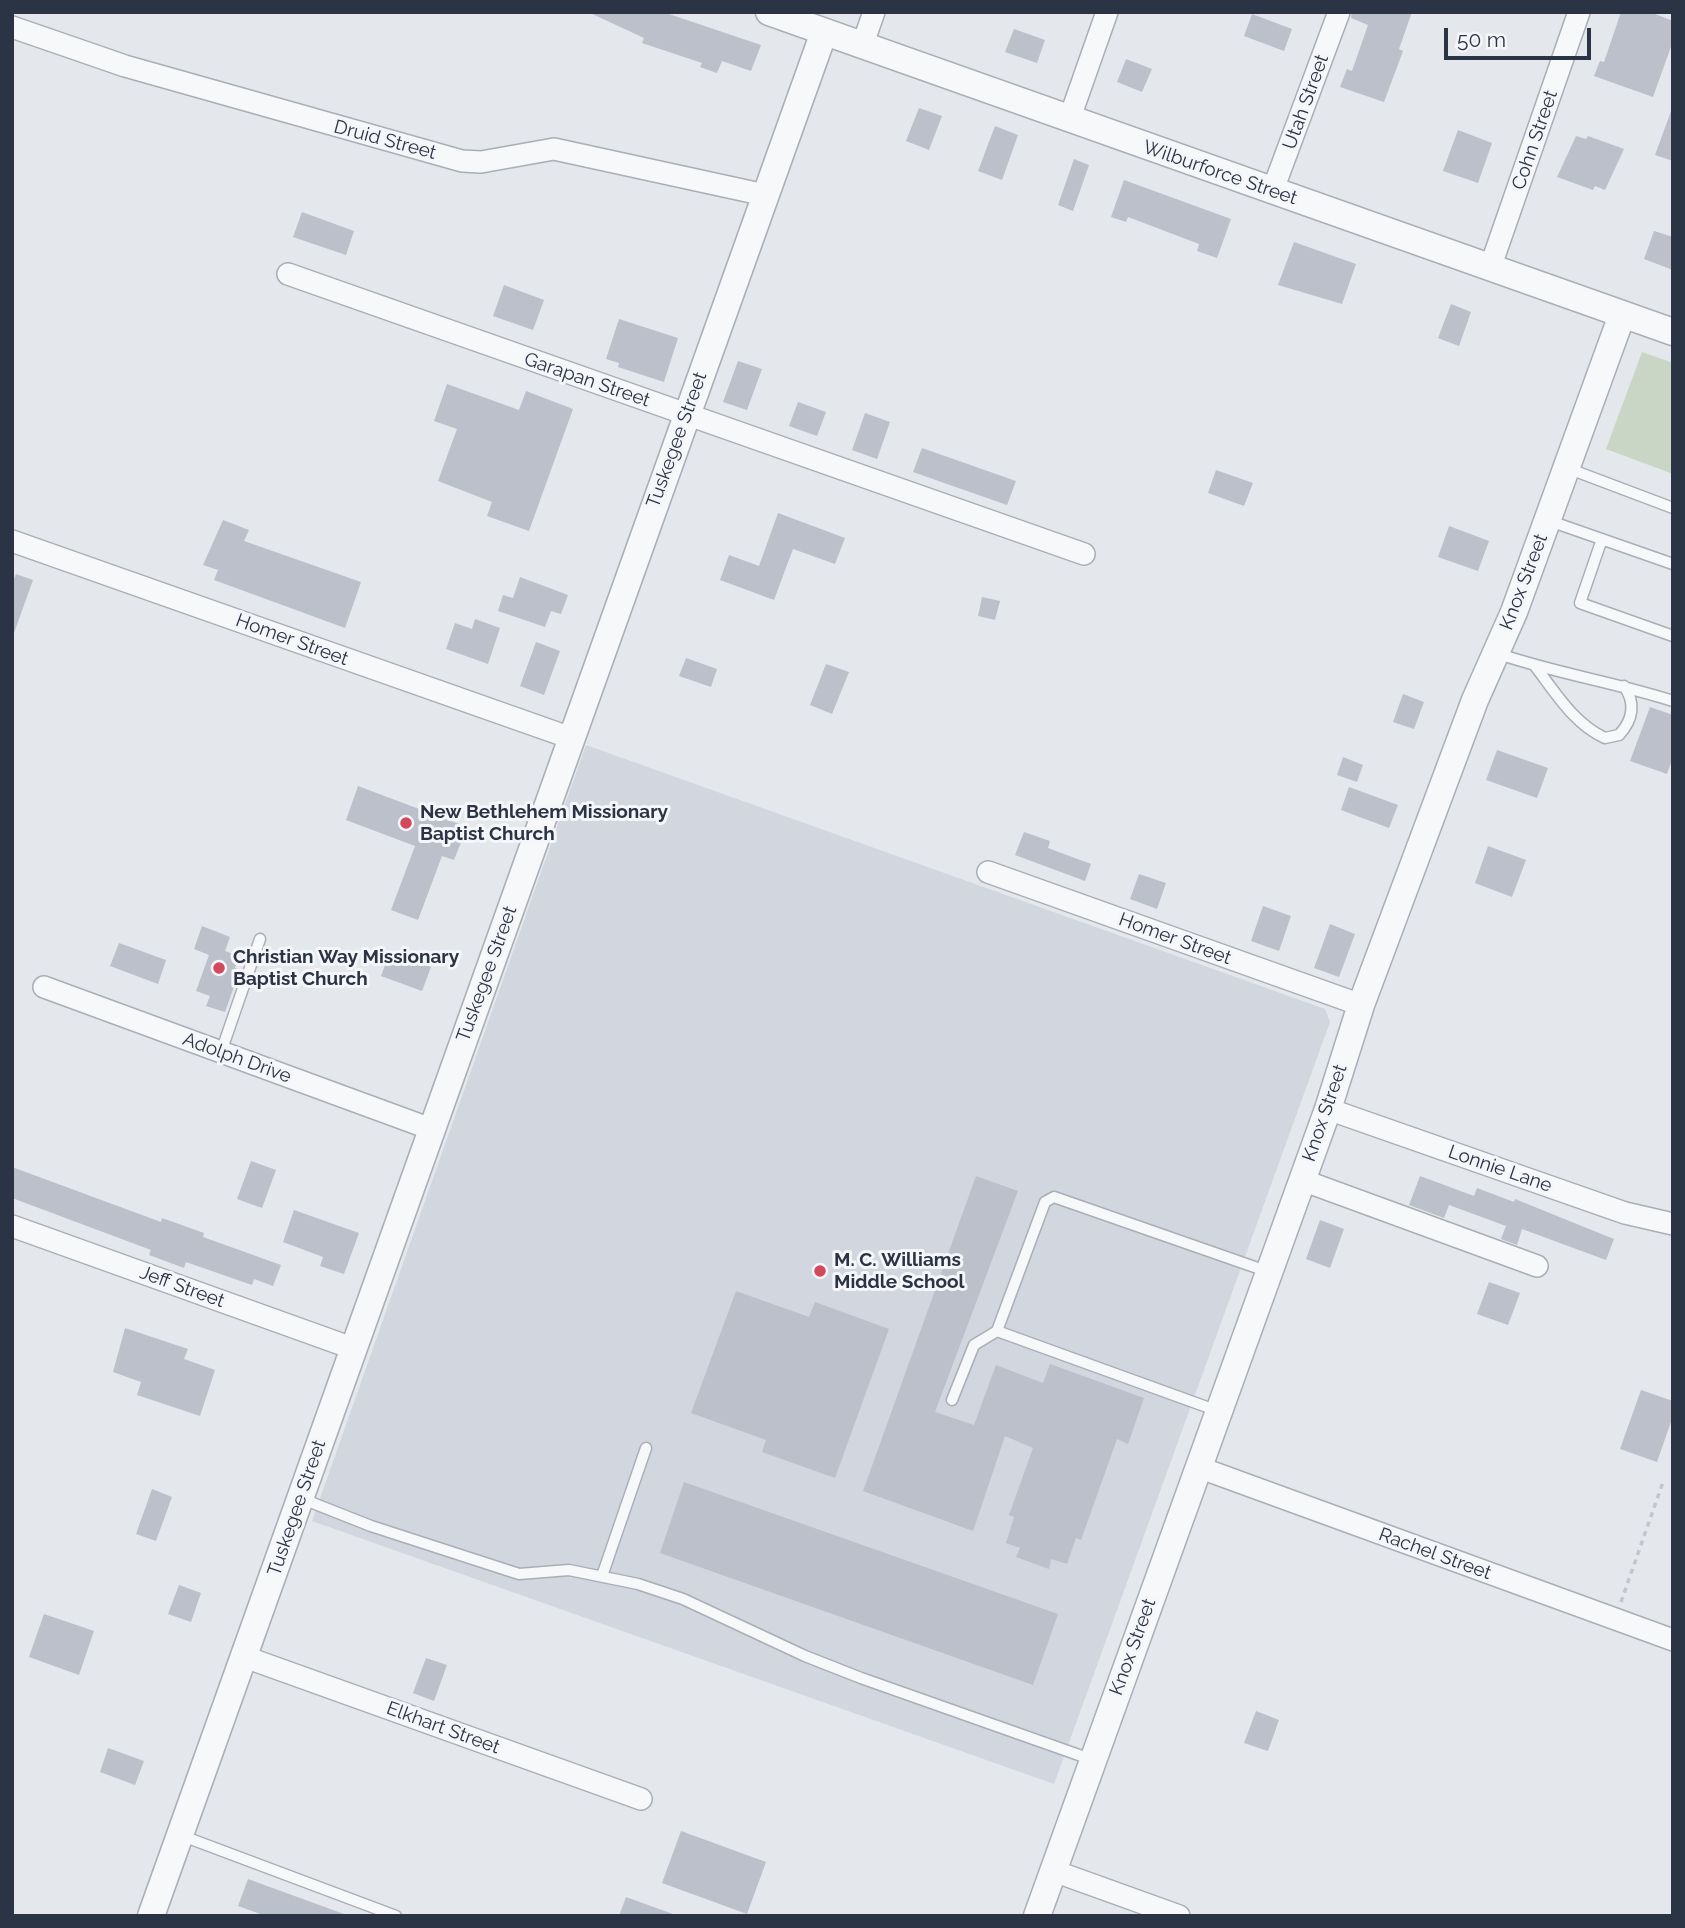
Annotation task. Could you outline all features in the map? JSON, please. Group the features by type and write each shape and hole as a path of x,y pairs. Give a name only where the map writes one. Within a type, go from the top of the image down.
{"street":[{"name":"Wilburforce Street","path":"769,12 1673,332"},
{"path":"862,46 874,12"},
{"path":"1069,120 1107,12"},
{"name":"Utah Street","path":"1272,192 1339,12"},
{"name":"Cohn Street","path":"1490,268 1579,12"},
{"name":"Druid Street","path":"12,27 137,69 462,161 503,159 554,149 765,195"},
{"name":"Tuskegee Street","path":"151,1916 824,32"},
{"name":"Garapan Street","path":"288,274 1084,554"},
{"name":"Knox Street","path":"1037,1916 1328,1109 1361,1005 1475,701 1548,520 1622,315"},
{"name":"Homer Street","path":"12,541 571,738"},
{"name":"Homer Street","path":"988,872 1361,1005"},
{"name":"Adolph Drive","path":"44,987 431,1129"},
{"name":"Lonnie Lane","path":"1328,1109 1625,1213 1673,1224"},
{"path":"1302,1180 1537,1266"},
{"name":"Jeff Street","path":"12,1226 352,1348"},
{"name":"Rachel Street","path":"1198,1467 1673,1640"},
{"name":"Elkhart Street","path":"245,1657 641,1799"},
{"path":"1054,1871 1179,1916"}],"lane":[{"path":"1566,468 1673,508"},
{"path":"1548,520 1673,564"},
{"path":"1602,539 1580,603 1673,636"},
{"path":"1496,653 1535,666 1624,685 1673,701"},
{"path":"1535,666 1571,713 1586,727 1605,738 1619,735 1629,720 1631,699 1624,685"},
{"path":"222,1052 260,939"},
{"path":"952,1400 974,1345 997,1331 1045,1202 1054,1197 1269,1272"},
{"path":"997,1331 1218,1411"},
{"path":"602,1576 646,1448"},
{"path":"300,1498 371,1526 519,1574 569,1570 638,1584 683,1599 805,1656 1093,1760"},
{"path":"180,1835 396,1916"}],"path":[{"path":"1615,1619 1663,1482"}],"shaded area":[{"name":"M. C. Williams Middle School","path":"586,745 1325,1009 1330,1022 1054,1784 312,1521"}],"green space":[{"path":"1642,352 1673,363 1673,474 1606,449"}],"building":[{"path":"588,12 663,12 761,45 751,71 722,61 717,73 700,67 702,63 642,43 644,38"},
{"path":"1352,12 1412,12 1399,49 1403,51 1384,102 1340,87 1347,69 1352,71 1368,25 1351,18"},
{"path":"1621,12 1650,12 1673,21 1673,41 1653,97 1594,76 1600,61 1604,62"},
{"path":"1252,14 1292,29 1284,51 1244,36"},
{"path":"1014,29 1045,40 1037,63 1005,52"},
{"path":"1126,59 1152,69 1142,92 1117,82"},
{"path":"919,108 942,116 929,150 906,141"},
{"path":"1673,111 1673,161 1655,155"},
{"path":"995,126 1018,135 1002,180 978,171"},
{"path":"1458,130 1492,143 1478,183 1443,171"},
{"path":"1576,136 1586,139 1588,136 1624,149 1605,190 1595,186 1593,190 1557,177"},
{"path":"1074,159 1089,165 1073,211 1058,205"},
{"path":"1124,180 1231,219 1217,258 1197,251 1199,244 1128,217 1126,222 1111,217"},
{"path":"302,212 354,231 346,255 293,237"},
{"path":"1654,231 1673,237 1673,270 1644,259"},
{"path":"1294,242 1356,264 1342,304 1278,285"},
{"path":"504,285 544,300 533,330 493,316"},
{"path":"1451,304 1471,312 1459,346 1438,338"},
{"path":"619,319 678,338 664,382 618,367 619,363 606,359"},
{"path":"738,361 762,369 747,410 723,402"},
{"path":"447,384 519,410 526,391 573,409 529,531 487,516 492,502 438,481 457,429 434,421"},
{"path":"798,402 826,412 817,436 789,426"},
{"path":"865,413 890,422 877,459 852,450"},
{"path":"922,448 1016,481 1007,505 913,472"},
{"path":"1216,470 1253,483 1244,506 1208,493"},
{"path":"778,513 845,538 835,564 793,549 774,600 720,580 729,555 759,566"},
{"path":"223,520 249,530 244,541 361,582 345,628 214,580 218,570 203,565"},
{"path":"1449,526 1489,541 1478,571 1438,557"},
{"path":"16,574 33,580 14,633 12,583"},
{"path":"520,577 568,595 561,614 551,611 545,627 498,611 503,595 513,598"},
{"path":"982,597 1000,601 995,620 978,616"},
{"path":"475,619 500,628 488,664 446,649 455,623 472,629"},
{"path":"536,642 560,651 544,695 520,686"},
{"path":"686,658 717,669 711,687 679,676"},
{"path":"826,664 849,672 832,714 810,705"},
{"path":"1403,694 1424,702 1414,729 1393,722"},
{"path":"1650,707 1673,715 1673,757 1667,774 1630,761"},
{"path":"1497,750 1548,768 1537,798 1486,780"},
{"path":"1343,757 1363,765 1357,782 1337,775"},
{"name":"New Bethlehem Missionary Baptist Church","path":"358,786 467,827 454,860 442,856 418,920 391,910 415,846 346,820"},
{"path":"1349,787 1398,805 1389,828 1341,810"},
{"path":"1024,832 1050,841 1048,848 1091,864 1085,881 1015,855"},
{"path":"1488,846 1526,860 1512,897 1475,883"},
{"path":"1139,874 1166,883 1157,909 1130,899"},
{"path":"1263,906 1291,916 1279,951 1251,941"},
{"path":"1330,924 1355,934 1339,977 1314,968"},
{"name":"Christian Way Missionary Baptist Church","path":"202,926 230,937 225,951 239,956 235,968 240,970 225,1012 206,1006 210,996 196,991 209,955 194,949"},
{"path":"119,943 166,960 158,984 110,966"},
{"path":"390,952 431,967 422,991 381,976"},
{"path":"251,1161 276,1170 262,1208 237,1199"},
{"path":"12,1167 161,1222 162,1218 204,1233 203,1237 281,1265 273,1286 254,1279 252,1285 186,1262 184,1268 149,1255 151,1250 12,1198"},
{"path":"976,1176 1018,1191 935,1412 974,1425 996,1365 1043,1383 1050,1364 1144,1398 1128,1444 1117,1439 1081,1540 1076,1538 1067,1564 1051,1559 1049,1569 1016,1557 1020,1548 1006,1543 1014,1517 1009,1515 1033,1448 1005,1436 973,1531 863,1491"},
{"path":"1420,1176 1474,1196 1477,1188 1514,1202 1515,1199 1614,1239 1606,1260 1522,1229 1517,1245 1501,1239 1506,1226 1449,1205 1444,1218 1409,1205"},
{"path":"294,1210 359,1233 344,1274 320,1266 323,1257 283,1242"},
{"path":"1320,1220 1344,1229 1330,1268 1306,1259"},
{"path":"1489,1282 1520,1293 1508,1325 1477,1314"},
{"path":"736,1291 809,1317 815,1302 889,1329 835,1478 762,1452 766,1440 691,1413"},
{"path":"125,1328 188,1349 184,1359 215,1370 200,1416 137,1395 141,1382 113,1372"},
{"path":"1641,1390 1673,1401 1673,1416 1657,1462 1620,1449"},
{"path":"684,1482 1058,1614 1033,1685 660,1553"},
{"path":"152,1489 172,1497 156,1541 136,1534"},
{"path":"179,1585 201,1593 191,1622 168,1614"},
{"path":"44,1614 94,1631 79,1675 29,1657"},
{"path":"426,1658 447,1665 434,1701 413,1693"},
{"path":"1256,1711 1279,1720 1268,1751 1244,1743"},
{"path":"108,1748 144,1761 135,1785 100,1772"},
{"path":"681,1831 766,1862 747,1914 662,1883"},
{"path":"248,1879 344,1914 266,1916 238,1906"},
{"path":"626,1897 673,1914 673,1916 619,1916"}],"place":[{"name":"New Bethlehem Missionary Baptist Church","path":"406,823"},
{"name":"Christian Way Missionary Baptist Church","path":"219,968"},
{"name":"M. C. Williams Middle School","path":"820,1271"}]}
